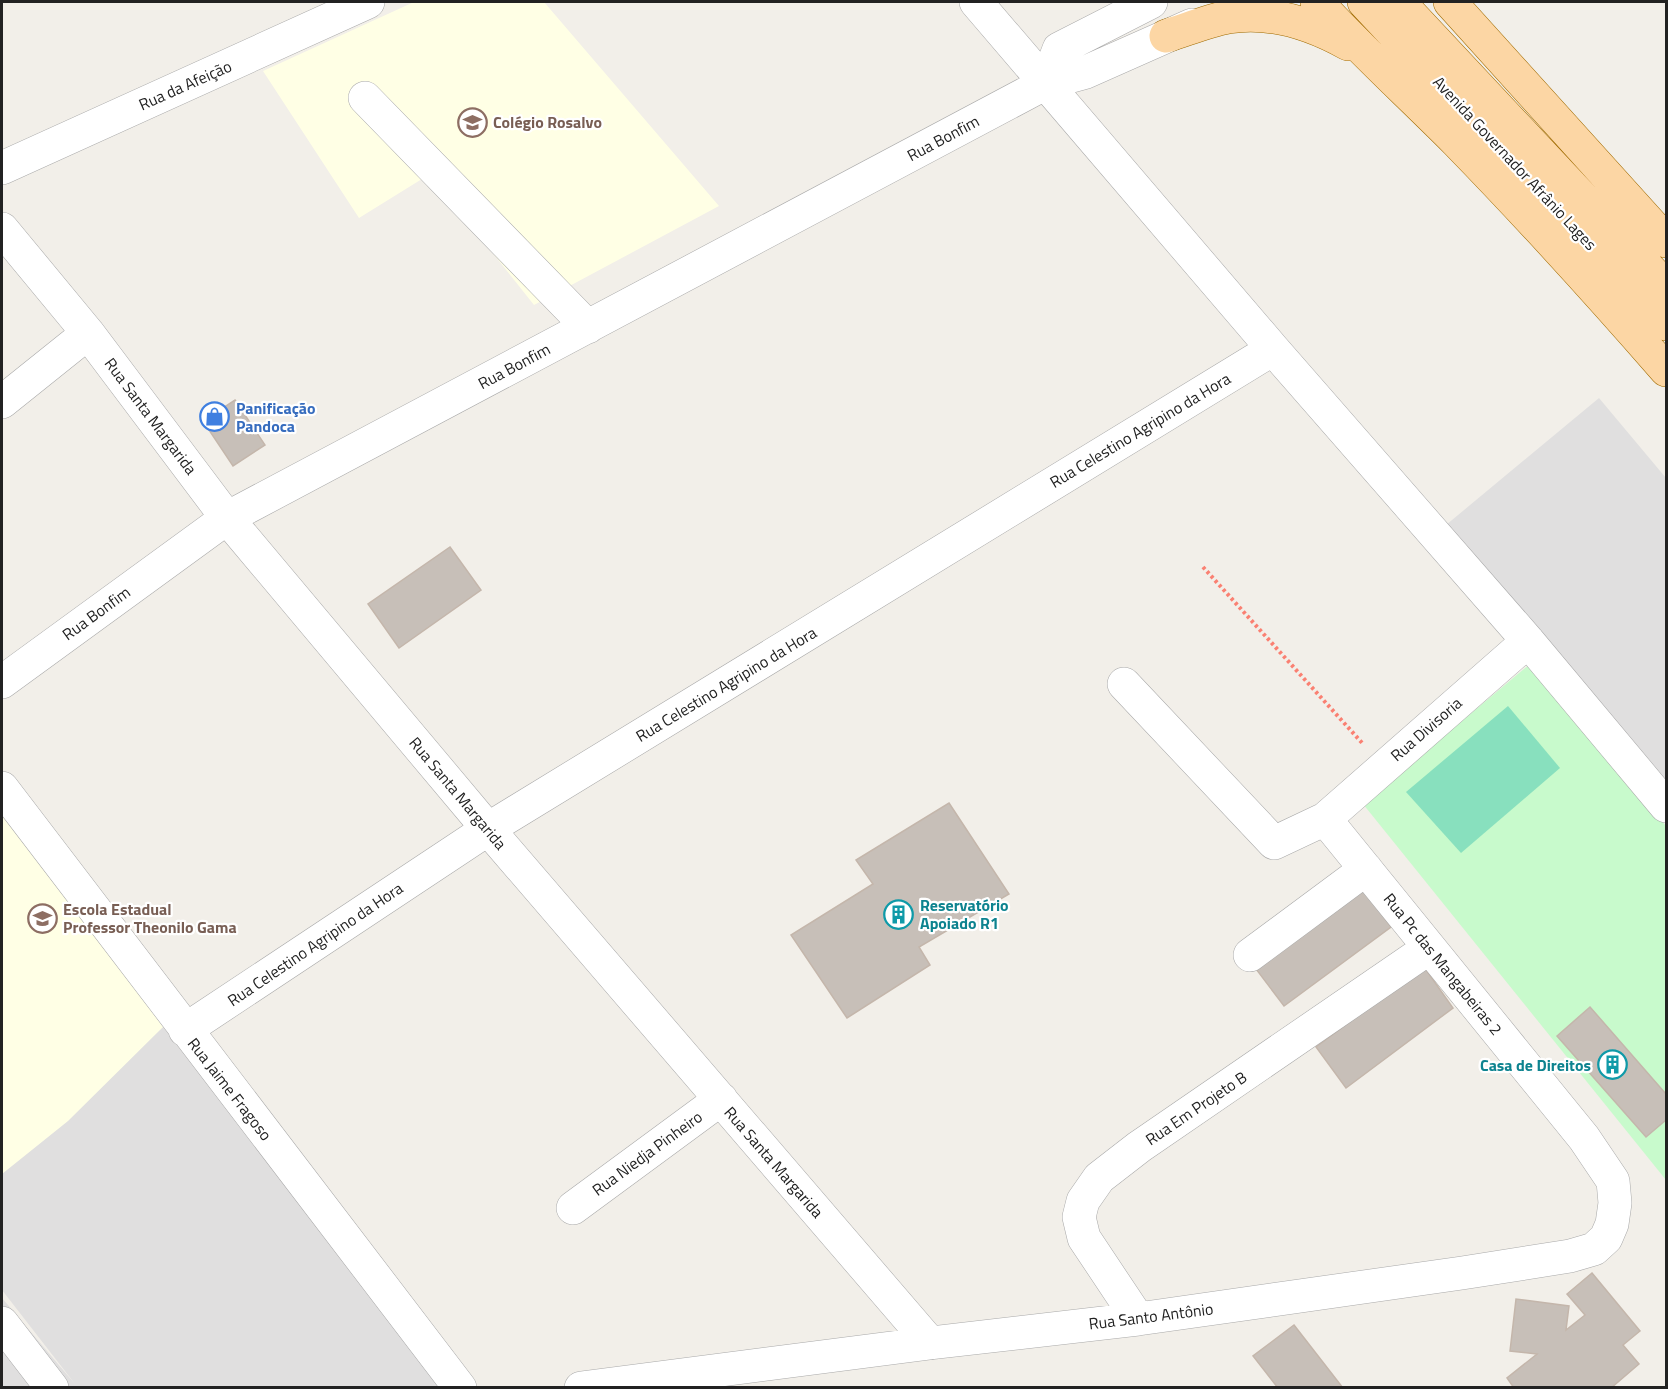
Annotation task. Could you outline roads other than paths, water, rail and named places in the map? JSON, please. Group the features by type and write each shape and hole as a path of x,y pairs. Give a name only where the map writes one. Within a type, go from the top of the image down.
{"main road":[{"name":"Avenida Governador Afrânio Lages","path":"1364,2 1666,324"},
{"name":"Avenida Governador Afrânio Lages","path":"1399,2 1666,287"},
{"path":"1453,3 1666,241"},
{"path":"1330,9 1368,55 1565,255 1666,370"},
{"path":"1166,36 1228,17 1265,15 1300,23 1327,33 1368,55"}],"street":[{"name":"Rua da Afeição","path":"2,168 368,2"},
{"path":"975,2 1528,641 1666,806"},
{"path":"1046,83 1059,49 1151,2"},
{"name":"Rua Bonfim","path":"2,682 227,518 1046,83 1086,72 1247,2"},
{"path":"365,98 588,327"},
{"name":"Rua Santa Margarida","path":"2,229 88,333 227,518 488,829 930,1343"},
{"path":"2,402 88,333"},
{"name":"Rua Celestino Agripino da Hora","path":"185,1030 488,829 1273,349"},
{"name":"Rua Divisoria","path":"1124,684 1274,843 1325,819 1528,641"},
{"name":"Rua Jaime Fragoso","path":"2,789 460,1388"},
{"name":"Rua Pc das Mangabeiras 2","path":"1325,819 1584,1138"},
{"path":"1250,955 1366,869"},
{"name":"Rua Em Projeto B","path":"1138,1319 1084,1238 1078,1217 1083,1201 1100,1178 1139,1147 1429,948"},
{"name":"Rua Niedja Pinheiro","path":"573,1208 720,1099"},
{"name":"Rua Santo Antônio","path":"581,1388 1138,1319 1570,1256 1594,1249 1605,1238 1612,1224 1616,1203 1612,1181 1584,1138"},
{"path":"2,1323 52,1388"}],"place":[{"name":"Colégio Rosalvo","path":"472,122"},
{"name":"Panificação Pandoca","path":"215,417"},
{"name":"Reservatório Apoiado R1","path":"899,914"},
{"name":"Escola Estadual Professor Theonilo Gama","path":"42,918"},
{"name":"Casa de Direitos","path":"1612,1065"}]}
